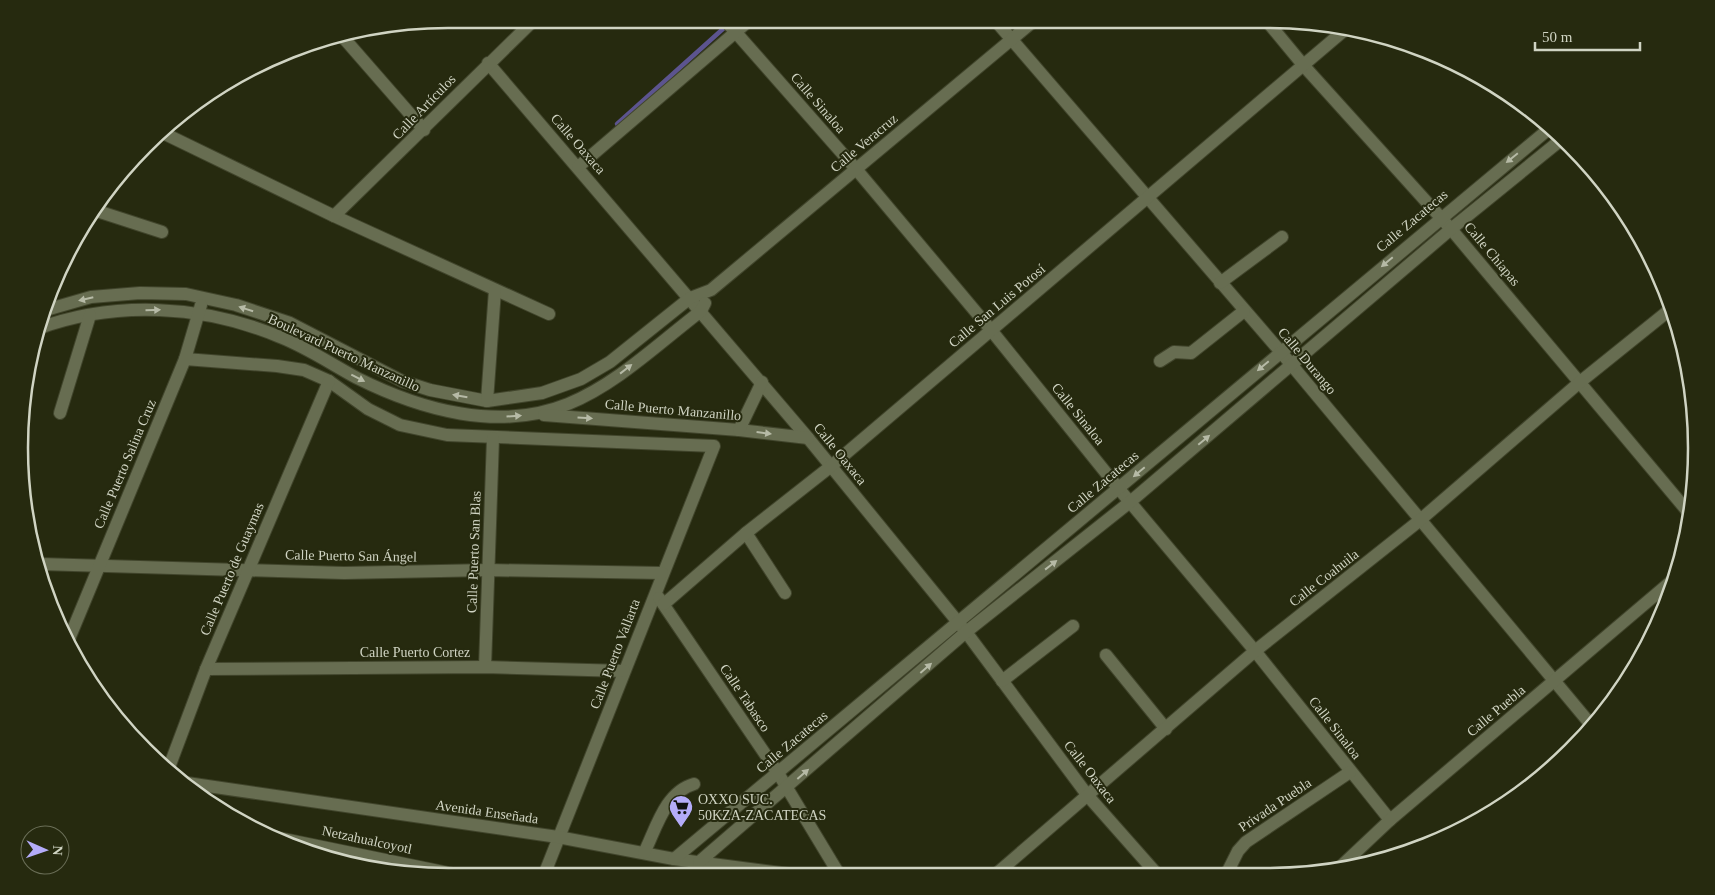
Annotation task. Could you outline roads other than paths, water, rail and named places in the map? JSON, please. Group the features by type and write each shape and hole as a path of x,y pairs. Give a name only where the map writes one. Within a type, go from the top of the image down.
{"street":[{"name":"Calle Artículos","path":"334,216 424,130 488,63 525,28"},
{"name":"Calle Sinaloa","path":"732,28 856,169 991,330 1119,489 1255,651 1390,820"},
{"path":"578,166 741,28"},
{"name":"Calle Durango","path":"1001,28 1147,200 1280,351 1419,521 1587,720"},
{"name":"Calle Veracruz","path":"690,298 711,290 1025,28"},
{"name":"Calle Chiapas","path":"1273,28 1304,66 1451,229 1683,505"},
{"name":"Calle San Luis Potosí","path":"664,604 746,533 830,466 1147,200 1341,34"},
{"path":"346,40 424,130"},
{"name":"Calle Oaxaca","path":"488,63 762,382 966,632 1088,796 1152,868"},
{"name":"Calle Zacatecas","path":"674,859 956,621 1119,489 1440,217 1544,132"},
{"path":"168,135 334,216 549,314"},
{"path":"699,862 966,632 1130,502 1451,229 1556,143"},
{"path":"100,212 162,232"},
{"path":"1220,283 1282,237"},
{"path":"487,401 495,290"},
{"name":"Calle Veracruz","path":"701,311 711,290"},
{"name":"Boulevard Puerto Manzanillo","path":"51,308 91,297 124,294 186,294 236,305 290,324 402,381 430,390 487,401 533,395 572,382 610,362 690,298"},
{"name":"Calle Puerto Salina Cruz","path":"71,632 185,359 204,298"},
{"name":"Boulevard Puerto Manzanillo","path":"46,326 90,315 164,310 198,313 237,322 279,336 316,353 356,378 432,409 466,415 502,416 536,414 569,404 615,377 701,311"},
{"path":"1160,361 1174,352 1191,353 1244,311"},
{"name":"Calle Coahuila","path":"1003,868 1255,651 1419,521 1580,382 1665,313"},
{"path":"60,413 90,315"},
{"path":"185,359 304,370 329,381 368,409 400,426 447,435 493,438"},
{"name":"Calle Puerto de Guaymas","path":"171,763 206,669 329,381"},
{"path":"572,382 579,398"},
{"path":"739,430 762,382"},
{"name":"Calle Puerto Manzanillo","path":"536,414 739,430 808,438"},
{"name":"Calle Puerto Vallarta","path":"493,438 713,444 714,448 662,573 547,868"},
{"name":"Calle Puerto San Blas","path":"485,667 493,438"},
{"path":"746,533 785,593"},
{"name":"Calle Puerto San Ángel","path":"44,564 344,572 488,570 662,573"},
{"name":"Calle Puebla","path":"1348,859 1390,820 1663,588"},
{"name":"Calle Tabasco","path":"655,592 778,773 835,868"},
{"path":"1002,681 1073,626"},
{"path":"1106,655 1166,729"},
{"name":"Calle Puerto Cortez","path":"206,669 485,667 624,671"},
{"name":"Privada Puebla","path":"1230,868 1238,851 1246,842 1350,772"},
{"name":"Avenida Enseñada","path":"197,784 558,837 674,859 744,868"},
{"path":"644,853 670,800 683,787 694,784"}],"waterway":[{"path":"617,124 724,28"}],"place":[{"name":"OXXO SUC. 50KZA-ZACATECAS","path":"681,828"}]}
